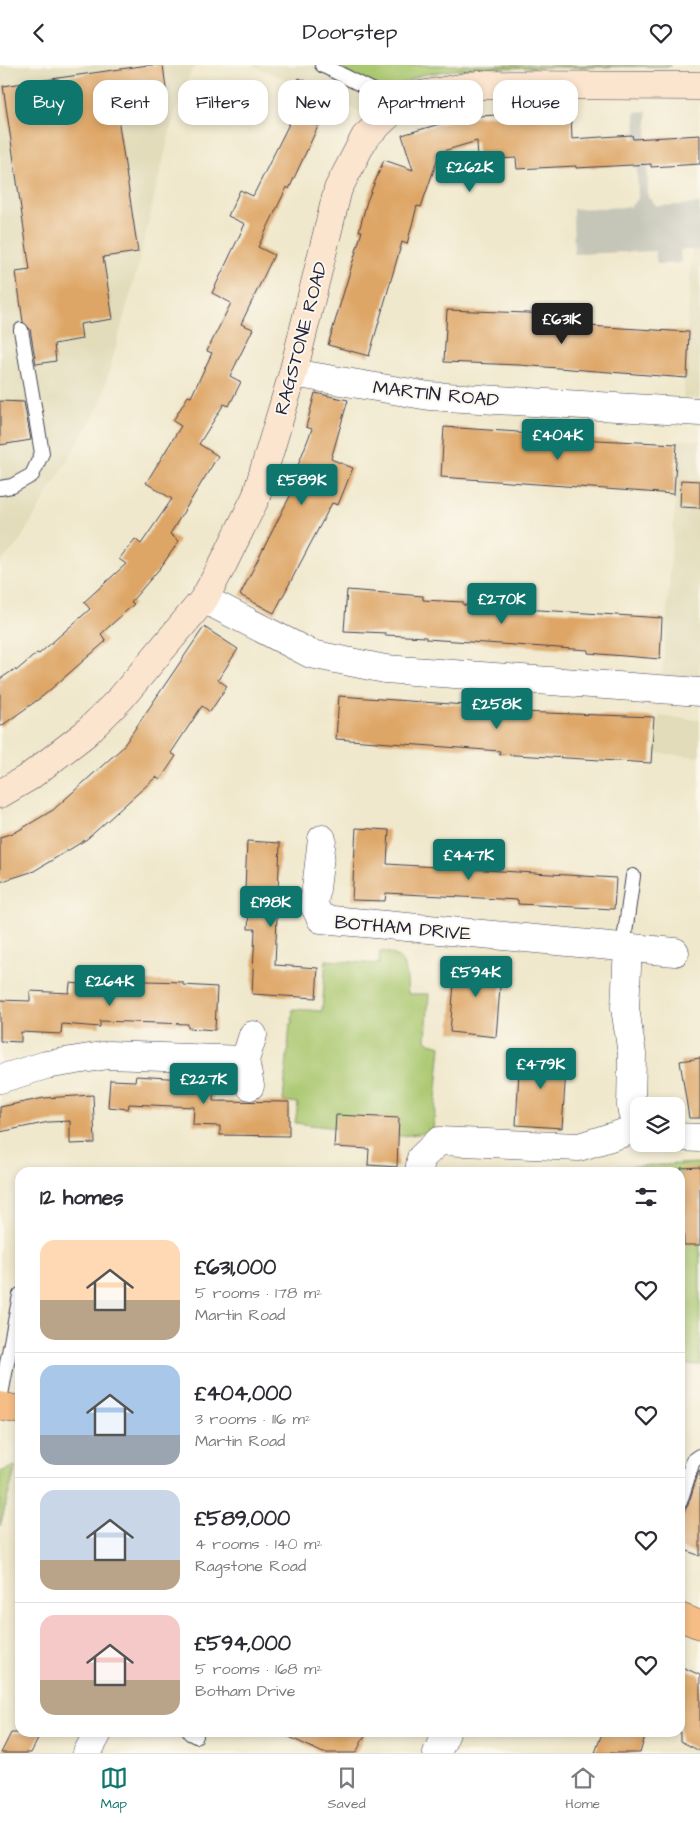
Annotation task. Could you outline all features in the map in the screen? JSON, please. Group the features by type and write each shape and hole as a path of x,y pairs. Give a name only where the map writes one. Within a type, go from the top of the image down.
{"main road":[{"name":"RAGSTONE ROAD","path":"483,85 700,85"},
{"name":"RAGSTONE ROAD","path":"0,794 29,777 85,734 121,698 204,599 256,497 293,373 338,189 365,137 378,125"},
{"path":"0,1406 15,1409"},
{"path":"685,1619 700,1625"}],"street":[{"name":"MARTIN ROAD","path":"293,373 429,395 700,412"},
{"path":"204,599 311,654 385,669 700,692"},
{"name":"BOTHAM DRIVE","path":"322,839 314,905 321,919 675,952"},
{"path":"625,947 625,1008 632,1054 631,1097"},
{"path":"0,1079 46,1065 108,1055 249,1060"},
{"path":"420,1167 421,1158 439,1141 579,1147 630,1132"},
{"path":"685,1137 700,1138"},
{"path":"87,1753 96,1737"},
{"path":"437,1753 444,1737"}],"lane":[{"path":"322,65 359,84"},
{"path":"0,488 12,487 32,475 42,453 21,330"},
{"path":"625,947 633,876"},
{"path":"0,1399 15,1321"},
{"path":"685,1487 694,1461 700,1456"}],"shaded area":[{"path":"0,65 197,65 188,80 178,80 178,105 138,266 100,405 18,544 0,563"},
{"path":"252,65 331,65 364,80 359,80 359,111 349,107 349,80 287,80"},
{"path":"647,111 648,197 657,206 700,204 700,250 680,250 681,263 657,264 655,251 574,254 573,209 630,207 638,199 635,112"},
{"path":"692,250 700,250 700,399 683,398"},
{"path":"680,440 700,441 700,680 662,676"},
{"path":"659,716 700,720 700,757 656,753"}],"green space":[{"path":"331,65 671,65 486,68 421,75 411,80 364,80"},
{"path":"380,951 396,956 401,960 406,971 408,994 429,994 426,1039 430,1043 441,1046 433,1132 401,1136 295,1123 298,1103 283,1101 293,1009 322,1011 326,960 379,964"},
{"path":"700,1163 700,1365 685,1364 685,1167 618,1167"},
{"path":"15,1466 0,1526 0,1472"}],"building":[{"path":"148,65 163,65 165,80 93,80 93,125 119,125 138,252 103,257 113,319 80,324 82,339 54,344 56,361 36,364 30,329 23,322 16,272 30,270 3,86 15,84 15,125 83,125 83,80 44,80"},
{"path":"493,115 493,125 571,125 572,139 632,135 633,139 700,135 700,164 651,167 651,164 517,169 516,158 478,160 477,141 440,152 421,207 417,206 407,244 402,242 369,356 328,345 362,231 359,231 367,201 384,160 413,170 402,135 436,125 483,125 483,116"},
{"path":"288,125 319,125 289,189 287,187 258,247 274,255 241,324 253,329 230,376 241,382 229,406 224,404 199,444 218,456 170,534 179,541 161,567 131,602 134,604 101,634 106,641 43,696 0,727 0,679 15,669 16,671 37,653 39,654 90,609 84,602 126,564 119,559 135,539 141,544 172,499 146,483 181,426 173,421 188,396 191,397 212,353 207,351 231,303 212,293 245,224 228,216 240,190 253,196"},
{"path":"447,310 554,314 554,324 689,332 687,378 519,365 444,362"},
{"path":"315,393 348,400 331,459 353,468 338,505 332,503 274,613 240,595 294,488 290,486 312,429 306,427"},
{"path":"0,401 24,402 31,440 0,445"},
{"path":"444,427 518,432 558,436 558,438 677,444 674,494 441,477"},
{"path":"681,480 700,481 700,508 680,507"},
{"path":"347,590 423,596 423,600 463,602 463,605 662,618 660,659 588,653 588,650 426,639 426,637 385,635 386,633 344,631"},
{"path":"204,627 238,649 218,680 227,686 210,712 202,706 171,753 176,756 160,780 156,777 87,839 34,871 0,882 0,837 16,832 53,810 122,748"},
{"path":"339,696 493,707 493,711 654,717 651,763 499,754 500,751 336,739"},
{"path":"356,828 389,830 387,864 616,878 614,909 518,904 518,900 386,893 385,901 352,900"},
{"path":"247,841 280,843 275,965 318,968 316,998 252,994 255,929 248,929 250,890 245,889"},
{"path":"456,959 502,963 496,1037 450,1032"},
{"path":"111,980 183,982 183,985 217,987 215,1030 188,1028 188,1024 100,1021 100,1027 62,1024 61,1034 21,1032 21,1042 0,1041 0,1000 30,1001 30,991 69,993 70,983 111,987"},
{"path":"520,1052 567,1056 562,1128 516,1125"},
{"path":"700,1058 700,1118 689,1118 680,1061"},
{"path":"136,1076 214,1081 213,1101 289,1102 289,1136 220,1135 220,1126 193,1125 194,1107 129,1104 128,1109 108,1107 110,1080 135,1081"},
{"path":"93,1095 95,1143 70,1144 70,1121 49,1122 0,1132 0,1107 44,1098"},
{"path":"336,1115 399,1118 397,1167 368,1165 369,1149 334,1147"},
{"path":"700,1167 700,1245 685,1245 685,1168"},
{"path":"700,1471 700,1556 685,1550 685,1510"},
{"path":"685,1668 700,1675 700,1751 680,1741 680,1737 685,1737"},
{"path":"11,1733 15,1733 15,1737 39,1737 31,1753 1,1753"},
{"path":"289,1737 364,1737 356,1753 323,1753"},
{"path":"601,1737 645,1737 640,1753 595,1753"}]}
